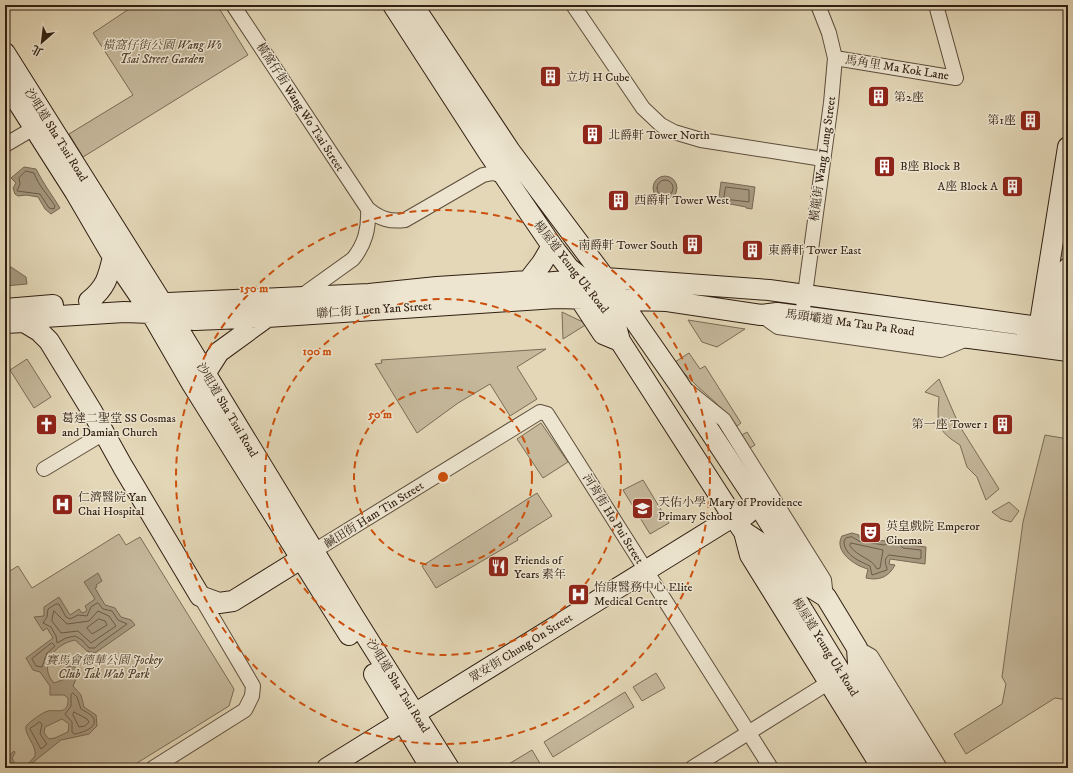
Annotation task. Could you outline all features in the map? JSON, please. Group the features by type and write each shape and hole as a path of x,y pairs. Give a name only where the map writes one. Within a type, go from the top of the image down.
{"main road":[{"name":"楊屋道 Yeung Uk Road","path":"393,5 504,176 552,246 569,268 583,279 588,299 616,326 620,341 739,524 750,555 882,768"},
{"name":"楊屋道 Yeung Uk Road","path":"413,5 510,151 605,278 678,383 810,587 826,597 857,648 858,664 922,768"},
{"name":"沙咀道 Sha Tsui Road","path":"5,53 157,309 192,384 307,556 409,718 449,768"},
{"name":"沙咀道 Sha Tsui Road","path":"5,82 75,192 113,258 157,309 205,374 307,556"},
{"path":"1063,330 1037,338 1068,147"},
{"path":"528,281 542,263 552,246"},
{"path":"586,252 642,281"},
{"path":"89,301 97,294 106,282 113,258"},
{"path":"1062,350 1068,268"},
{"name":"馬頭壩道 Ma Tau Pa Road","path":"583,279 605,278 805,294 1037,338 1062,350"},
{"name":"聯仁街 Luen Yan Street","path":"157,309 300,297 369,294 438,287 528,281 542,283 583,279"},
{"name":"聯仁街 Luen Yan Street","path":"157,309 195,320 267,317 556,298 588,299"},
{"name":"馬頭壩道 Ma Tau Pa Road","path":"588,299 667,301 761,316 778,313 967,338 1037,338"},
{"path":"5,308 89,301 157,309"},
{"path":"645,335 652,314 667,301"},
{"path":"14,323 44,317 157,309"},
{"path":"205,374 219,352 267,317"},
{"path":"14,323 39,331 49,341 200,596"},
{"name":"眾安街 Chung On Street","path":"327,768 645,571 739,524 761,511"},
{"name":"楊屋道 Yeung Uk Road","path":"739,524 762,544 766,550 899,768"},
{"name":"鹹田街 Ham Tin Street","path":"200,596 211,601 227,603 307,556"},
{"name":"沙咀道 Sha Tsui Road","path":"409,718 431,768"}],"street":[{"name":"橫窩仔街 Wang Wo Tsai Street","path":"233,5 368,210"},
{"path":"573,5 643,108 661,125 674,132 700,140 823,159"},
{"name":"橫龍街 Wang Lung Street","path":"802,316 831,103 835,58 829,33 818,5"},
{"name":"馬角里 Ma Kok Lane","path":"835,58 956,78 936,5"},
{"path":"5,145 34,128"},
{"path":"300,297 353,259 359,252 364,245 368,228 368,210 386,220 405,220 483,175 493,173 504,176"},
{"name":"馬頭壩道 Ma Tau Pa Road","path":"761,316 778,327 941,350 967,338"},
{"name":"楊屋道 Yeung Uk Road","path":"678,383 724,420 824,580 826,597"},
{"name":"鹹田街 Ham Tin Street","path":"307,556 540,412 544,412"},
{"name":"河背街 Ho Pui Street","path":"544,412 547,414 771,768"},
{"path":"44,468 104,432"},
{"name":"眾安街 Chung On Street","path":"761,511 783,513"},
{"path":"154,768 245,710 252,696 253,686 200,596"},
{"name":"楊屋道 Yeung Uk Road","path":"857,648 871,656 940,768"},
{"path":"692,768 828,683"}],"green space":[{"name":"橫窩仔街公園 Wang Wo Tsai Street Garden","path":"135,5 217,5 248,55 83,157 69,134 133,95 93,33"},
{"path":"562,312 587,324 563,339"},
{"path":"688,320 745,329 717,347 702,342"},
{"path":"546,349 517,367 537,399 510,416 490,384 458,403 417,433 375,364 382,363 381,360"},
{"path":"689,353 700,369 705,366 741,423 737,426 722,409 682,371 675,362"},
{"path":"27,359 51,397 34,408 10,370"},
{"path":"939,379 959,425 999,489 986,500 977,477 967,467 960,445 946,435 940,426 938,420 939,397 925,392"},
{"path":"541,423 568,462 543,478 517,439"},
{"path":"747,432 755,445 750,448 742,435"},
{"path":"1045,435 1068,439 1068,700 1055,698 966,754 954,734 1002,704 1006,684 1002,677 1023,522"},
{"path":"643,480 669,523 650,534 623,490"},
{"path":"537,493 552,516 517,538 518,540 436,588 422,566"},
{"path":"1009,502 1019,511 1011,522 1001,519 992,512"},
{"name":"賽馬會德華公園 Jockey Club Tak Wah Park","path":"119,534 126,545 140,537 234,689 229,706 129,768 5,768 5,574 18,566 32,588"},
{"path":"656,673 665,688 642,701 633,687"},
{"path":"625,692 634,707 553,757 544,742"},
{"path":"532,750 541,765 535,768 502,768"}],"water":[{"path":"24,167 36,169 60,208 51,214 45,209 38,197 26,195 18,196 15,194 13,188 16,183 11,178"},
{"path":"665,176 673,180 677,188 673,196 665,200 657,196 653,188 657,180"},
{"path":"721,182 755,187 752,209 725,203 724,205 718,204"},
{"path":"11,267 26,277 27,284 5,286 5,268"},
{"path":"852,533 859,535 859,537 885,541 886,537 903,540 903,544 926,547 925,564 890,559 889,564 895,565 890,573 875,579 866,578 868,569 857,565 847,557 840,547 842,536"},
{"path":"98,573 102,581 96,585 97,587 95,588 105,605 115,608 121,617 131,620 135,625 95,653 87,651 75,640 67,642 55,651 48,663 49,676 54,683 65,679 68,674 67,667 72,666 80,670 73,686 81,695 84,707 96,715 97,726 89,734 61,740 26,768 8,768 5,765 5,759 14,751 15,753 12,758 15,764 22,766 29,763 35,756 34,748 27,733 26,726 36,717 45,712 64,709 68,704 68,698 64,695 50,695 50,686 40,672 33,670 26,658 53,638 47,628 43,631 34,617 44,616 44,607 59,597 70,615 79,609 82,613 85,612 87,610 85,606 95,599 84,582","holes":["62,719 69,724 68,732 55,738 49,739 44,733 45,727"]}],"place":[{"name":"立坊 H Cube","path":"551,77"},
{"name":"第2座","path":"878,97"},
{"name":"第1座","path":"1031,120"},
{"name":"北爵軒 Tower North","path":"593,135"},
{"name":"B座 Block B","path":"885,166"},
{"name":"A座 Block A","path":"1013,186"},
{"name":"西爵軒 Tower West","path":"618,200"},
{"name":"南爵軒 Tower South","path":"693,245"},
{"name":"東爵軒 Tower East","path":"753,250"},
{"name":"第一座 Tower 1","path":"1003,424"},
{"name":"葛達二聖堂 SS Cosmas and Damian Church","path":"47,425"},
{"name":"仁濟醫院 Yan Chai Hospital","path":"63,504"},
{"name":"天佑小學 Mary of Providence Primary School","path":"642,509"},
{"name":"英皇戲院 Emperor Cinema","path":"871,533"},
{"name":"Friends of Years 素年","path":"499,567"},
{"name":"怡康醫務中心 Elite Medical Centre","path":"579,594"}]}
